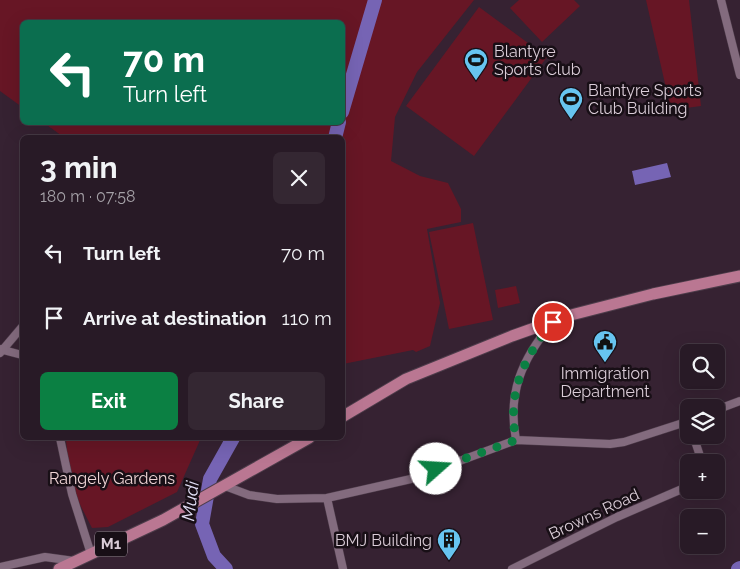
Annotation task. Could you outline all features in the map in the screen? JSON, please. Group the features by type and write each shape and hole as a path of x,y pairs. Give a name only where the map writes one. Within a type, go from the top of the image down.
{"highway":[{"path":"345,415 406,379 484,346 553,322 652,294 740,276"},
{"name":"M1","path":"59,569 163,520 306,440"}],"street":[{"path":"721,0 740,75"},
{"path":"516,440 512,399 516,385 527,360 553,322"},
{"path":"1,350 20,328"},
{"path":"1,350 20,354"},
{"path":"725,407 740,401"},
{"path":"220,488 278,499 327,498 411,478 516,440 610,444 624,442 680,424"},
{"path":"60,440 72,494 91,554"},
{"name":"Browns Road","path":"512,569 617,517 680,490"},
{"path":"327,498 343,569"},
{"path":"0,568 46,557 74,561"}],"green space":[{"name":"Blantyre Sports Club","path":"0,0 474,0 417,72 395,117 391,161 420,176 448,183 461,209 461,222 427,229 440,303 430,346 416,352 413,350 345,364 345,135 61,135 47,125 345,125 345,20 20,20 20,106 0,91"},
{"path":"519,0 574,0 580,6 542,42 510,8"},
{"path":"646,0 689,0 701,106 671,110"},
{"name":"Blantyre Sports Club","path":"479,7 547,57 474,156 406,106"},
{"path":"473,223 493,320 449,329 429,232"},
{"path":"516,286 520,303 498,308 495,290"},
{"name":"Rangely Gardens","path":"66,440 200,440 177,492 108,527 92,528 69,483"}],"shaded area":[{"path":"667,163 671,177 635,185 632,171"}],"waterway":[{"name":"Mudi","path":"345,102 375,0"},
{"name":"Mudi","path":"336,135 338,125"},
{"name":"Mudi","path":"226,569 214,556 202,524 210,479 232,440"}],"place":[{"name":"Blantyre Sports Club","path":"476,81"},
{"name":"Blantyre Sports Club Building","path":"571,120"},
{"name":"Immigration Department","path":"605,363"},
{"name":"BMJ Building","path":"449,561"}],"route":[{"path":"436,469 516,440 512,399 516,385 527,360 542,335 553,322"}]}
